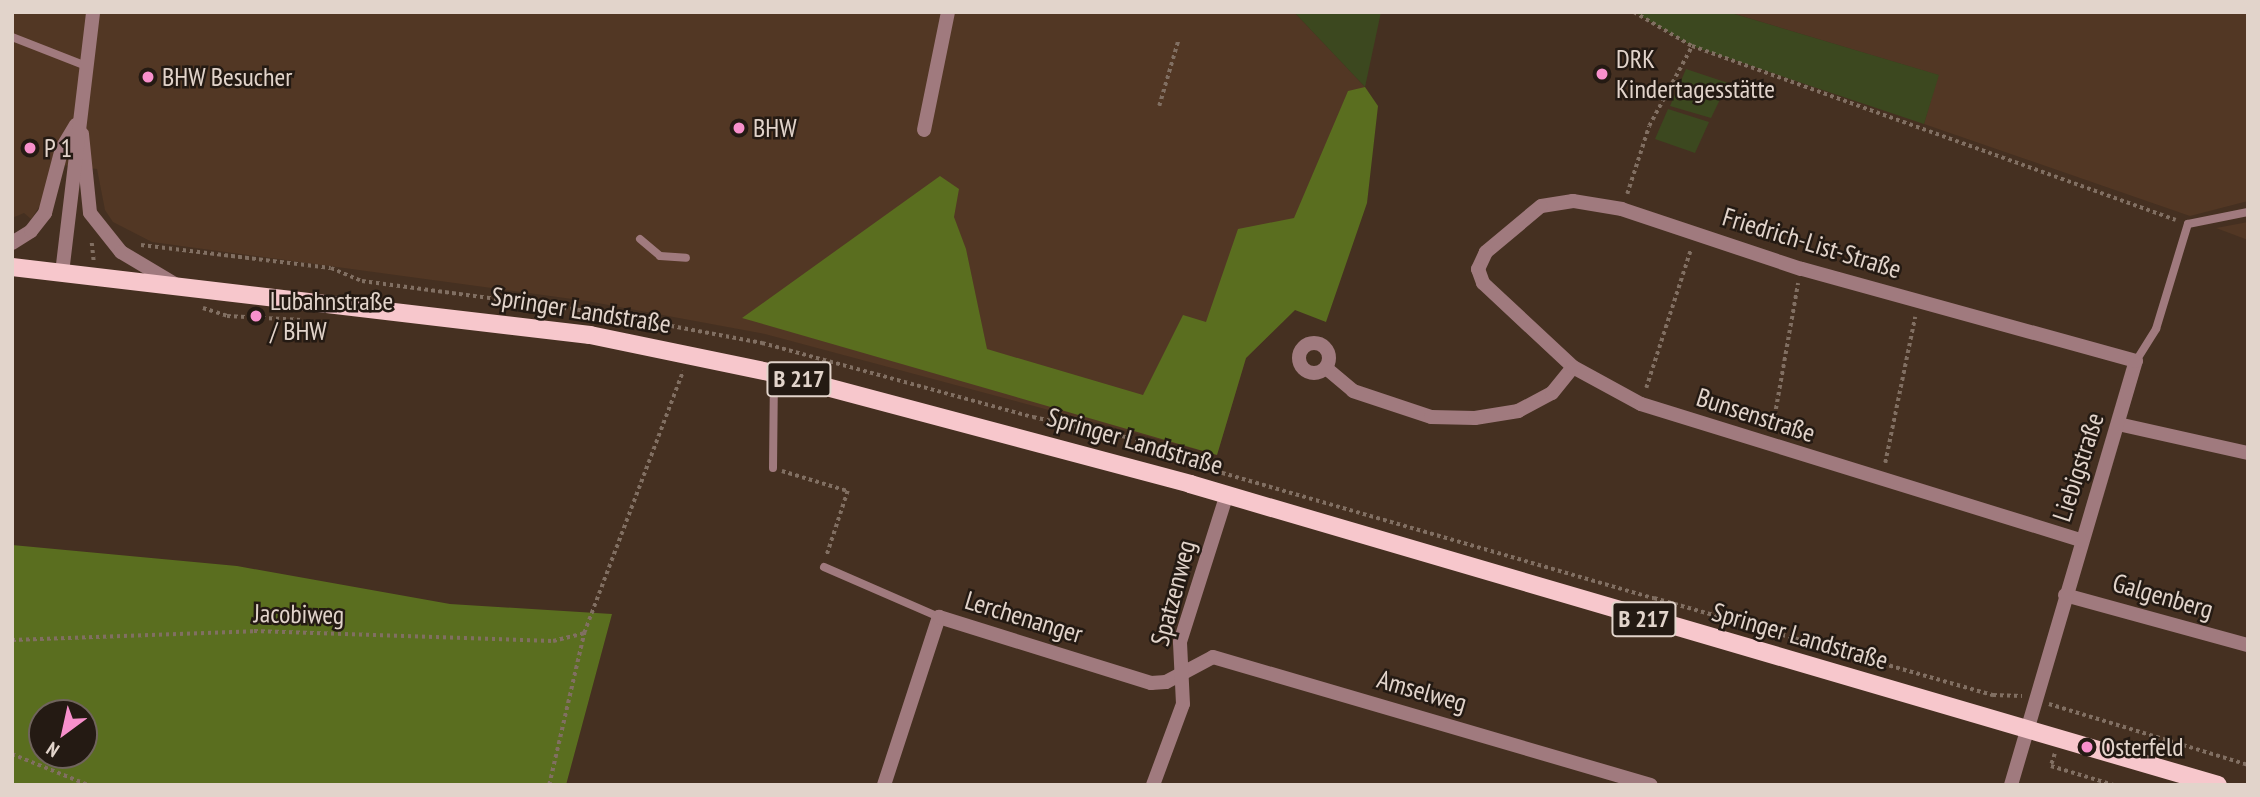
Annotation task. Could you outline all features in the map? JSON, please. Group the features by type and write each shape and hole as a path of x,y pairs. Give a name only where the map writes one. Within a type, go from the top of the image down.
{"main road":[{"name":"Springer Landstraße","path":"12,267 590,335 774,373 1227,494 2218,785"}],"street":[{"path":"62,272 93,12"},
{"path":"924,130 947,12"},
{"path":"12,243 31,231 45,213 62,148 79,121"},
{"path":"79,121 90,213 121,252 176,285"},
{"name":"Friedrich-List-Straße","path":"1486,252 1541,206 1573,201 1622,209 1801,269 2136,361"},
{"name":"Bunsenstraße","path":"1486,252 1478,269 1483,283 1573,367 1641,404 1769,446 2081,540"},
{"name":"Liebigstraße","path":"2011,785 2034,699 2136,361"},
{"path":"1326,368 1353,391 1431,416 1475,418 1518,411 1552,393 1573,367"},
{"path":"2118,424 2248,453"},
{"name":"Spatzenweg","path":"1153,785 1183,704 1180,642 1227,494"},
{"name":"Galgenberg","path":"2065,594 2248,645"},
{"name":"Lerchenanger","path":"884,785 939,617 1151,682 1167,682 1182,675"},
{"name":"Amselweg","path":"1182,675 1213,657 1651,785"}],"lane":[{"path":"12,37 86,66"},
{"path":"2188,224 2248,212"},
{"name":"Liebigstraße","path":"2136,361 2156,329 2188,224"},
{"path":"640,239 660,256 686,258"},
{"path":"773,468 774,373"},
{"path":"824,567 939,617"}],"path":[{"path":"1634,12 1692,46 2188,224"},
{"path":"1159,106 1178,41"},
{"path":"1622,209 1649,126 1692,46"},
{"path":"1641,404 1696,234"},
{"path":"1769,446 1801,269"},
{"path":"1881,479 1918,301"},
{"path":"195,306 227,316 308,320"},
{"path":"549,785 584,633 684,367 672,364"},
{"path":"773,468 848,491 824,567"},
{"name":"Jacobiweg","path":"12,640 254,631 540,642 584,633"},
{"path":"2034,699 2248,765"},
{"path":"2022,750 2036,753 2045,748 2069,755"},
{"path":"12,754 30,757 88,785"},
{"path":"2051,766 2114,785"}],"shaded area":[{"path":"12,12 1294,12 1365,87 1295,310 1246,358 1217,455 765,334 587,301 152,242 113,222 105,210 97,169 53,164 41,204 31,219 24,213 12,218"},
{"path":"1728,12 2248,12 2248,201 2190,216 1924,124 1938,75"},
{"path":"2248,222 2248,240 2216,228"}],"green space":[{"path":"1294,12 1381,12 1365,87"},
{"path":"1634,12 1728,12 1939,75 1924,124 1692,46"},
{"path":"1686,69 1728,83 1711,118 1670,106"},
{"path":"1365,87 1378,106 1367,203 1326,322 1295,310 1246,358 1217,455 742,318 940,176 959,189 954,217 966,249 987,349 1143,395 1183,315 1206,322 1238,229 1294,218 1348,91"},
{"path":"1668,109 1709,122 1695,153 1655,139"},
{"path":"12,545 237,566 450,604 612,614 566,785 12,785"}],"place":[{"name":"DRK Kindertagesstätte","path":"1602,74"},
{"name":"BHW Besucher","path":"148,77"},
{"name":"BHW","path":"739,128"},
{"name":"P 1","path":"30,148"},
{"name":"Lubahnstraße / BHW","path":"256,316"},
{"name":"Osterfeld","path":"2087,747"}]}
